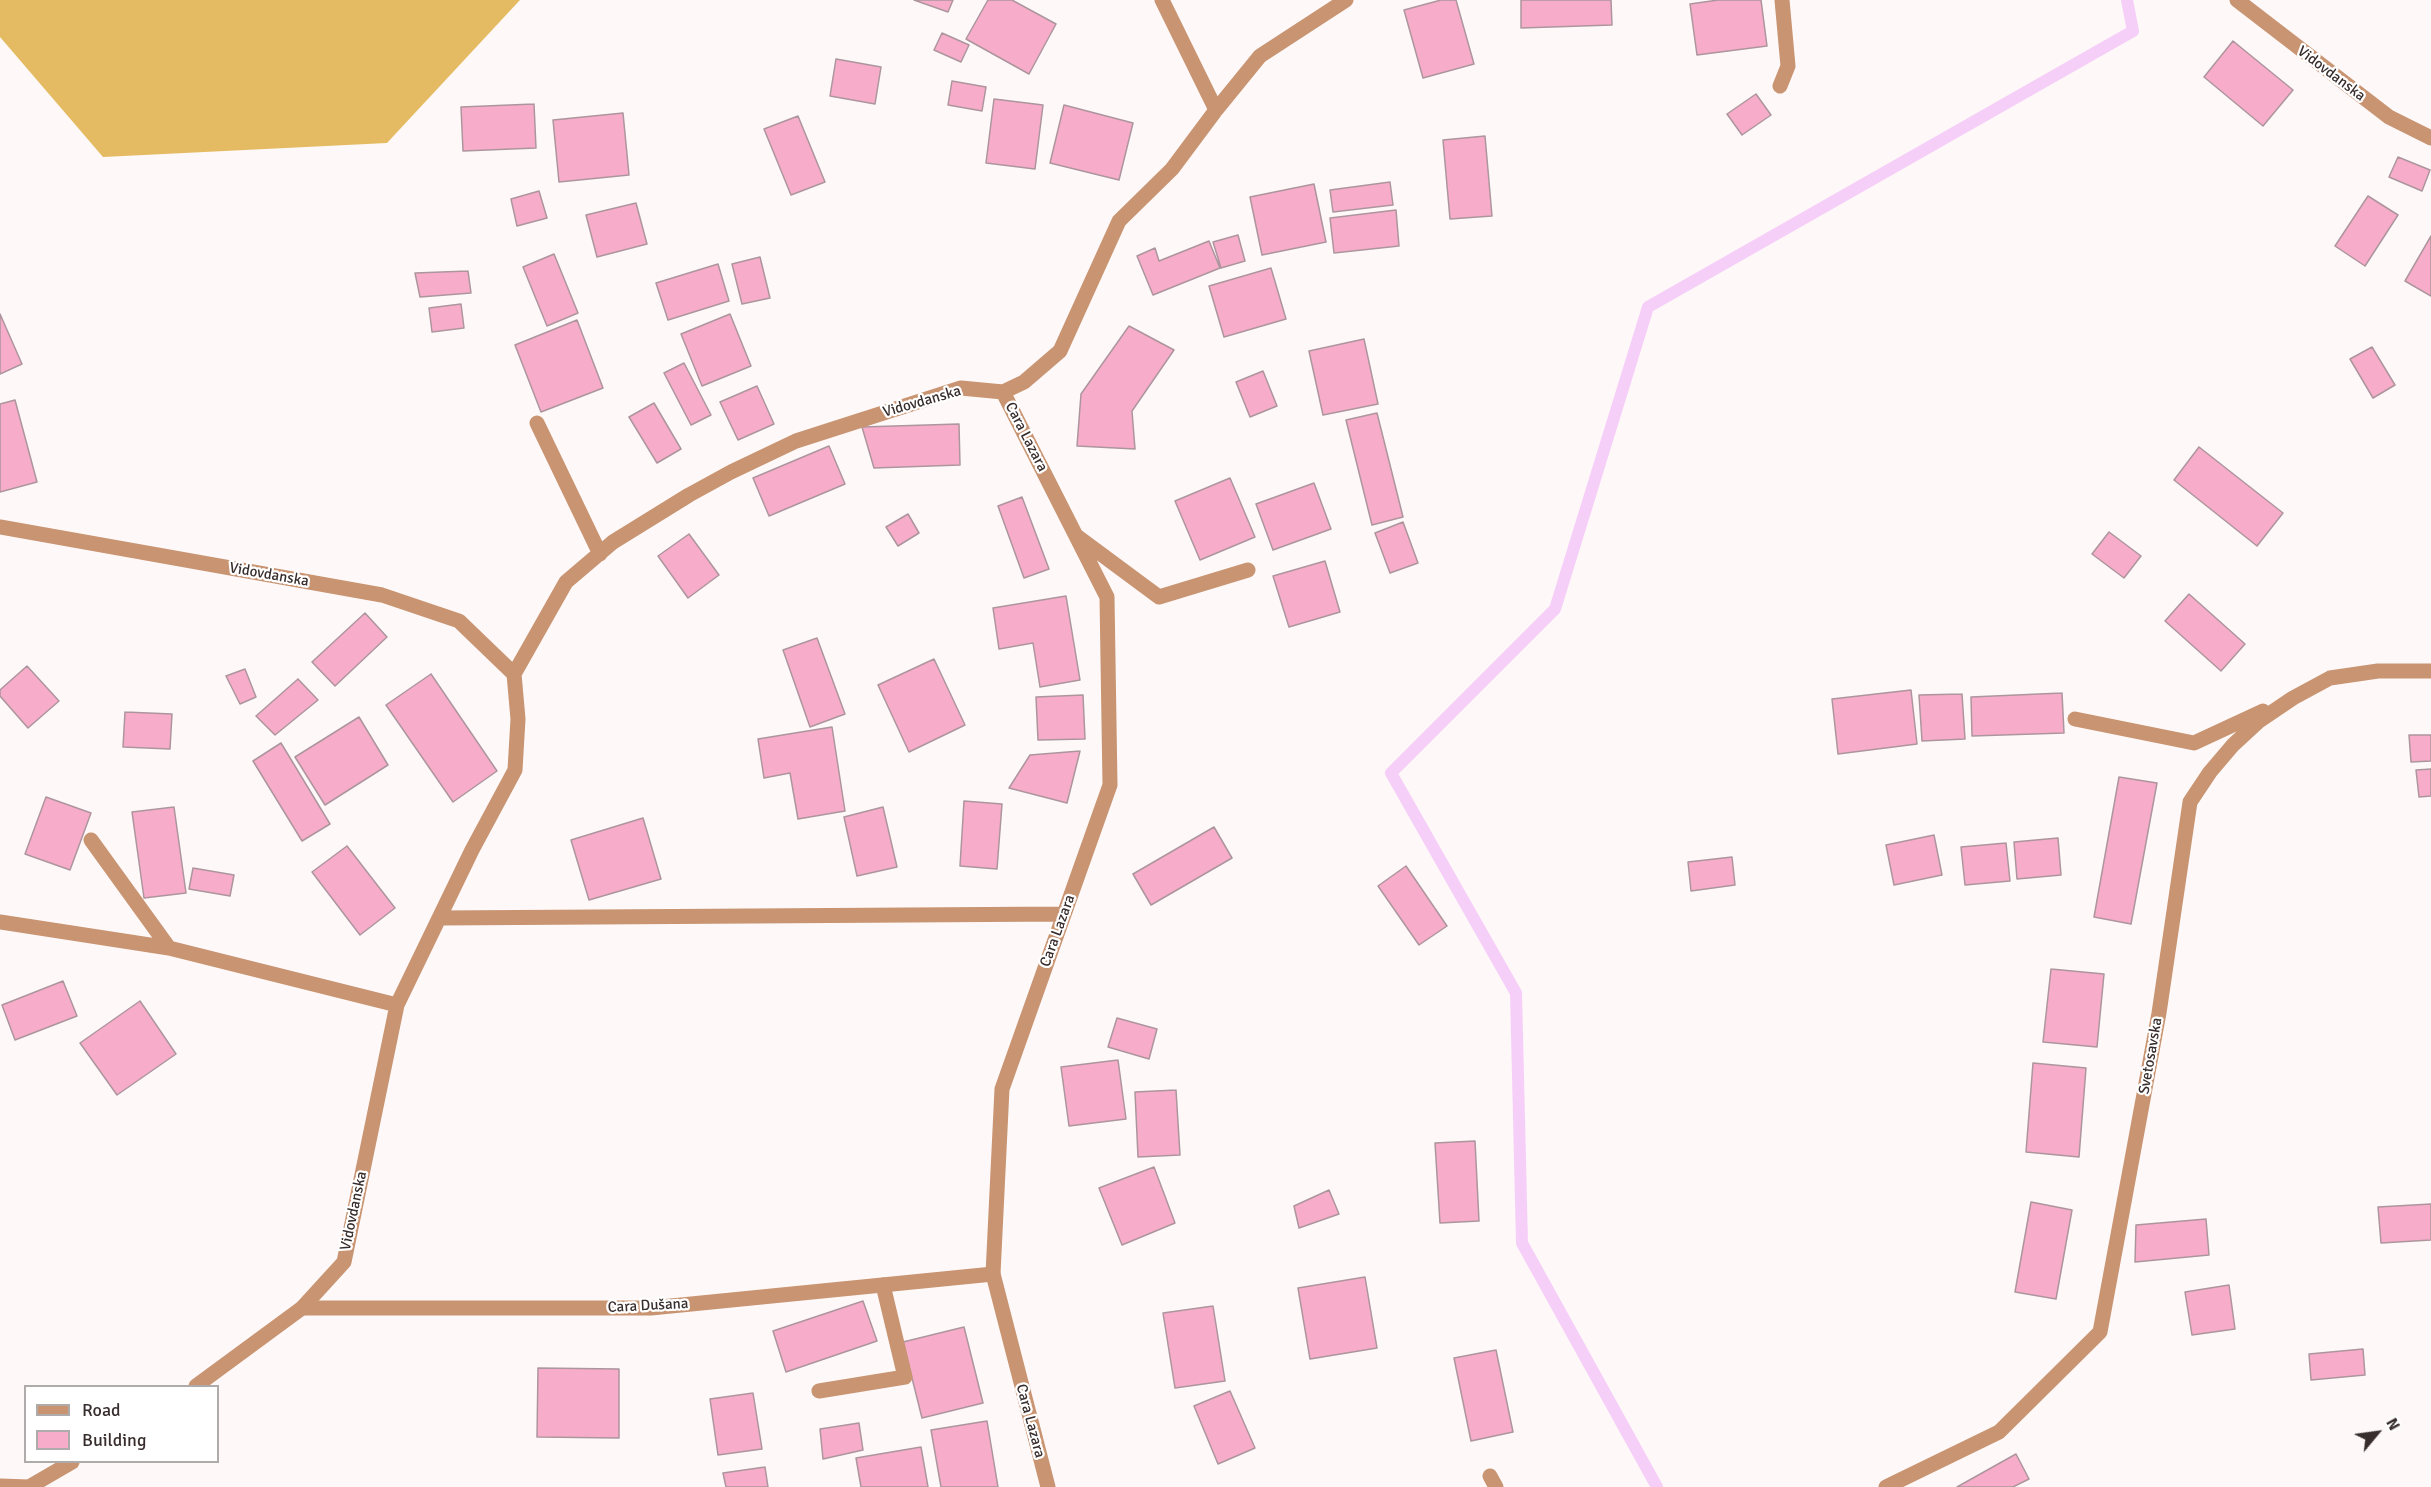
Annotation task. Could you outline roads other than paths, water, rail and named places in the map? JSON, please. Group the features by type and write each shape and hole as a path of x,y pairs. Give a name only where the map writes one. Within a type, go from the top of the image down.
{"street":[{"path":"1162,0 1216,110"},
{"path":"1004,392 1024,382 1060,351 1119,221 1172,169 1260,56 1347,0"},
{"path":"1780,86 1788,66 1782,0"},
{"name":"Vidovdanska","path":"2237,0 2389,117 2431,138"},
{"name":"Vidovdanska","path":"197,1385 302,1308 344,1262 397,1005 472,850 515,770 518,719 514,674 566,582 613,542 689,495 796,441 961,388 1004,392"},
{"name":"Cara Lazara","path":"1004,392 1107,597 1110,785 1002,1089 993,1274 1048,1487"},
{"path":"537,423 600,554"},
{"name":"Vidovdanska","path":"0,527 382,595 459,621 514,674"},
{"path":"1075,535 1159,597 1248,570"},
{"name":"Svetosavska","path":"1886,1487 1999,1432 2100,1332 2158,1013 2190,802 2210,772 2233,745 2259,722 2293,698 2330,678 2378,671 2431,672"},
{"path":"2075,719 2194,743 2293,698"},
{"path":"91,840 169,948"},
{"path":"439,918 1064,914"},
{"path":"0,922 169,948 397,1005"},
{"name":"Cara Dušana","path":"302,1308 651,1308 993,1274"},
{"path":"819,1391 905,1377 883,1285"},
{"path":"0,1486 29,1487 69,1463"}],"waterway":[{"path":"1657,1487 1522,1243 1516,993 1391,773 1555,609 1648,307 2133,31 2127,0"}]}
